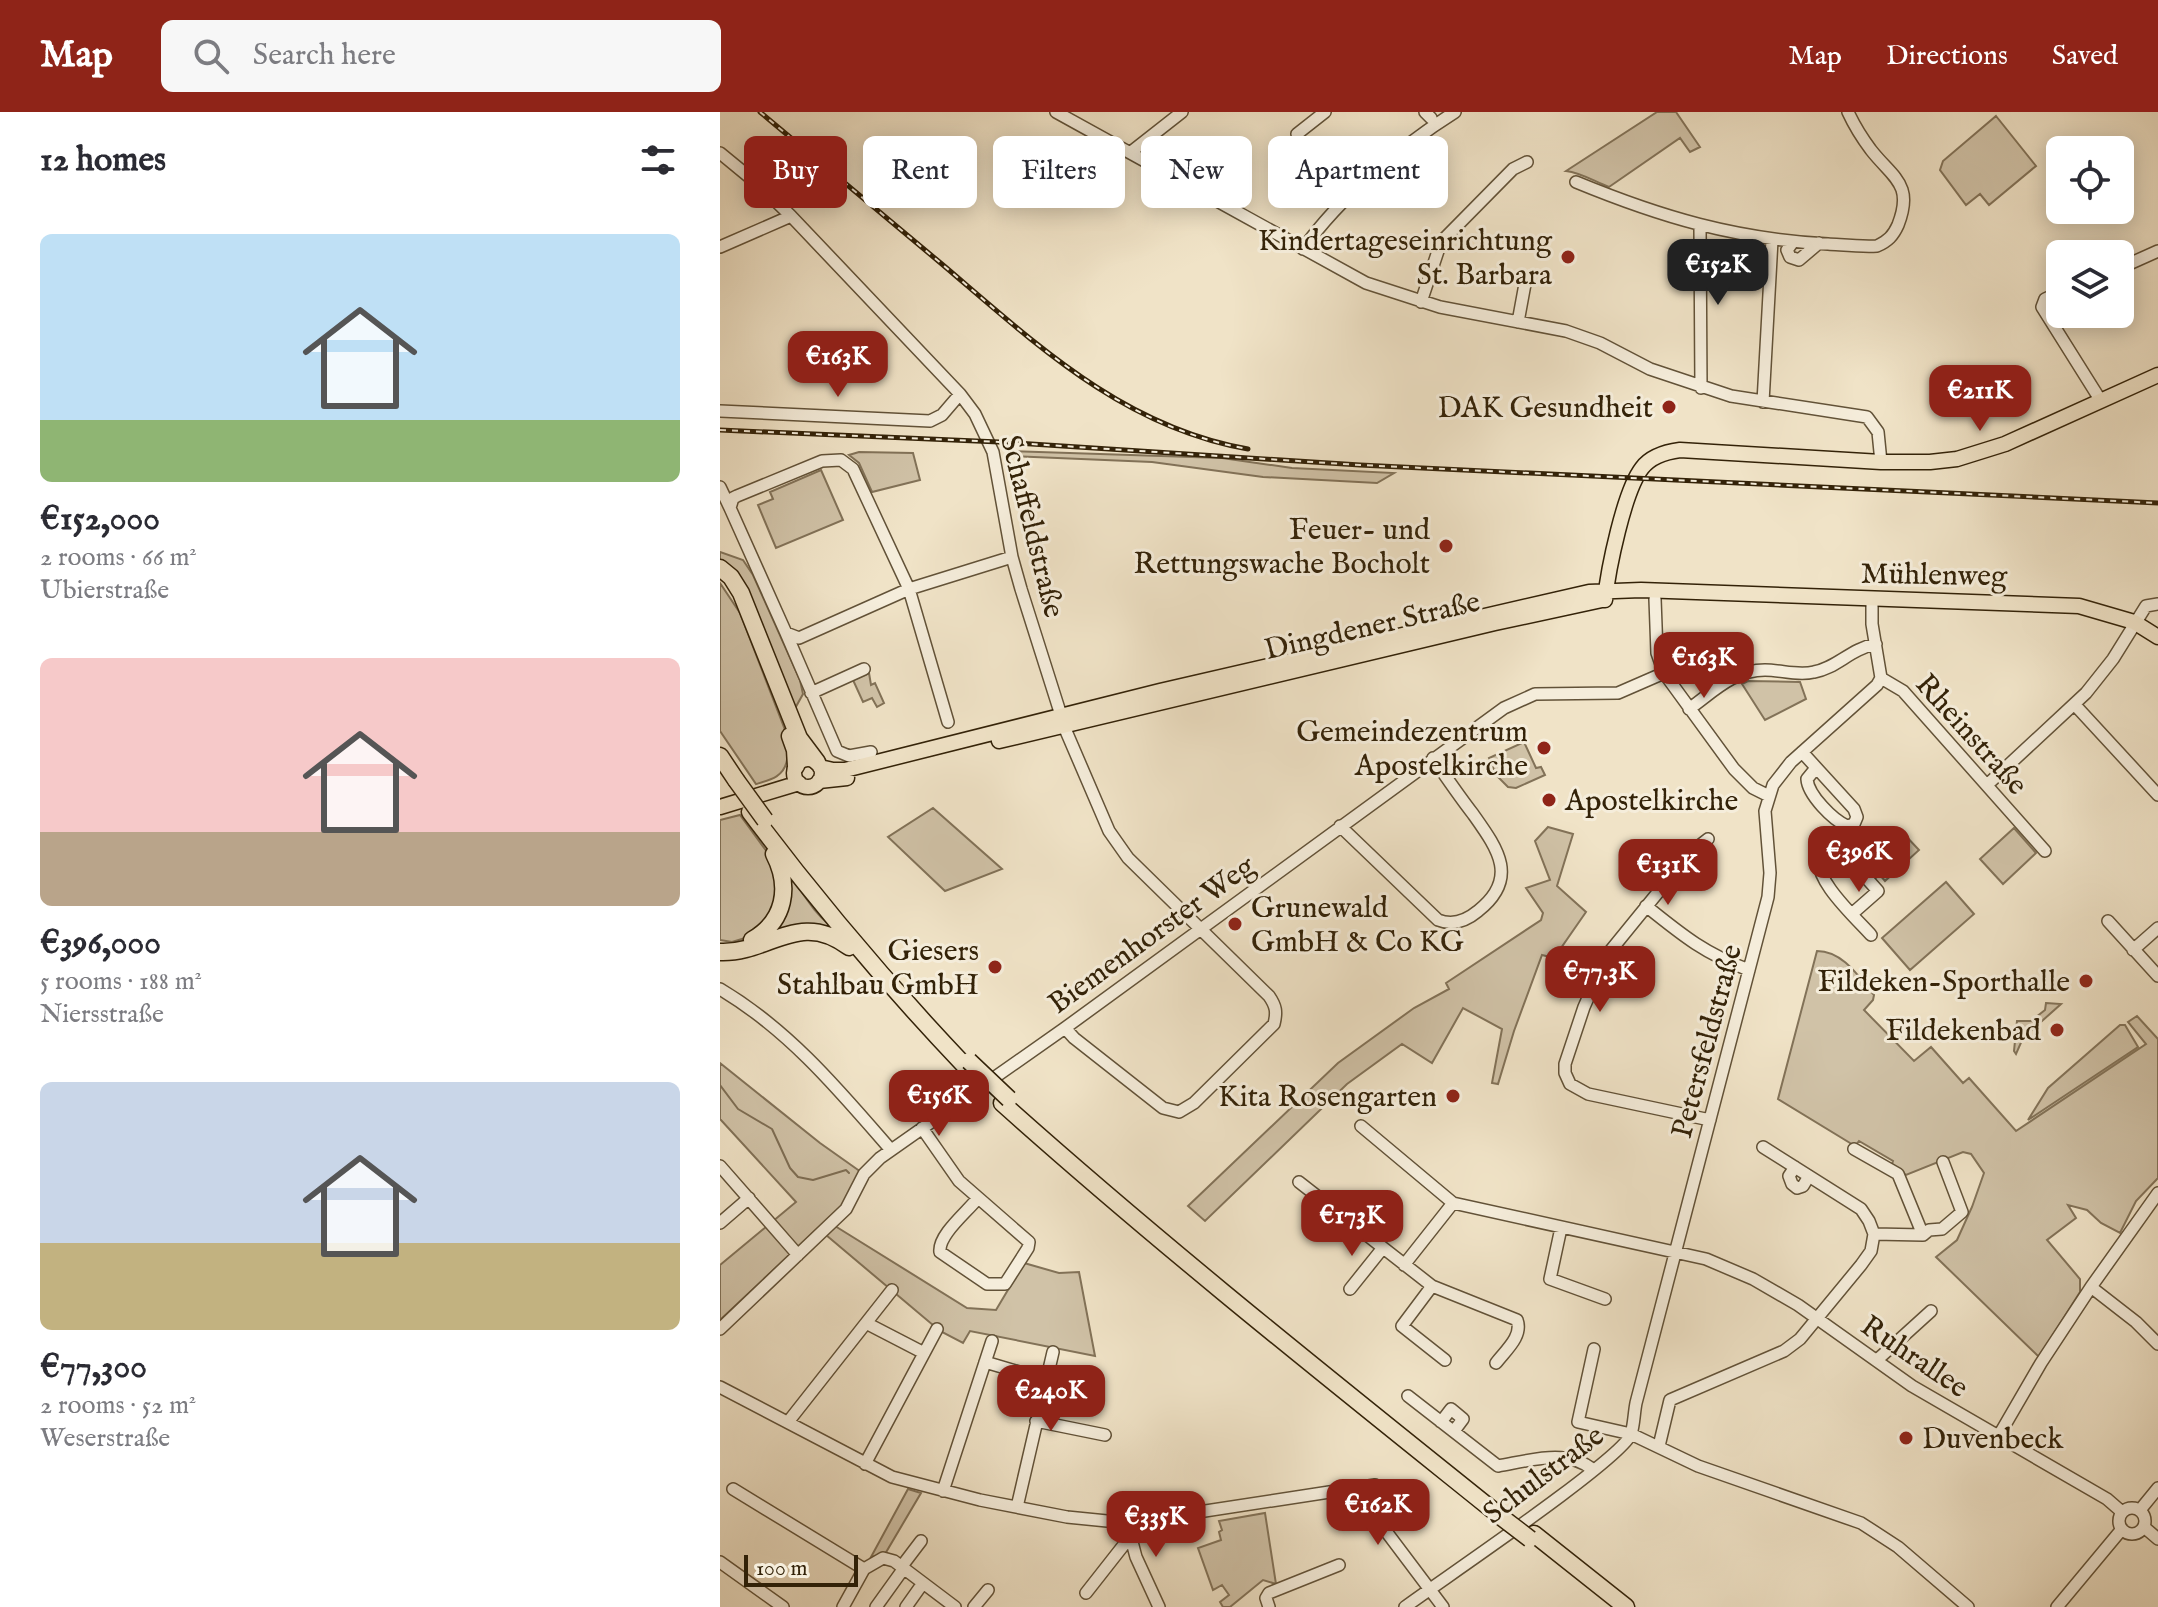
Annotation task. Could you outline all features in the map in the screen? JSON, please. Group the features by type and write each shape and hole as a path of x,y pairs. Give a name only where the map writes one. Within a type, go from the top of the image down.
{"highway":[{"path":"720,571 741,593 799,738 819,770"},
{"path":"720,571 740,605 795,750 797,775"},
{"path":"720,756 728,777 756,819 827,911 898,996 1005,1101 1615,1607"},
{"path":"720,949 753,940 772,925 780,912 784,897 781,867 756,819"},
{"path":"756,819 967,1064"},
{"path":"720,949 734,952 801,931 823,933 849,947 898,996"},
{"path":"1532,1537 1626,1607"}],"main road":[{"path":"1606,595 1610,563 1636,477 1649,461 1659,455 1680,450 1930,462 1980,453 2158,375"},
{"name":"Mühlenweg","path":"1606,595 1655,599 1702,594"},
{"name":"Mühlenweg","path":"1606,595 1702,594 2079,606 2134,622 2158,637"},
{"name":"Dingdener Straße","path":"720,807 768,794 797,775 803,760 838,780 1212,678 1495,612 1606,595"},
{"name":"Dingdener Straße","path":"1062,720 1152,704 1606,595"},
{"name":"Dingdener Straße","path":"1152,704 1206,689 1211,686 1212,678"},
{"name":"Dingdener Straße","path":"797,775 808,786 819,770"}],"street":[{"path":"1056,112 1366,283 1421,302 1583,336 1650,369 1701,388 1763,402 1867,417 1878,432 1881,462"},
{"path":"1131,152 1182,112"},
{"path":"1297,134 1325,112"},
{"path":"1303,249 1380,168 1455,112"},
{"path":"1576,182 1700,227 1772,240 1877,246 1887,242 1894,234 1904,191 1899,181 1871,151 1848,112"},
{"name":"Schaffeldstraße","path":"720,153 791,216 960,394 975,414 993,452 1012,557 1062,720 1109,831 1128,858 1269,996 1275,1004 1276,1015 1274,1024 1187,1108 1179,1112 1163,1108 1065,1028"},
{"path":"1421,302 1441,242 1513,169 1527,162"},
{"path":"720,247 791,216"},
{"path":"1700,227 1701,388"},
{"path":"1763,402 1772,240"},
{"path":"1793,242 1787,250 1790,257 1799,260 1819,243"},
{"path":"2134,262 2158,251"},
{"path":"1518,322 1525,284"},
{"path":"2055,328 2101,401"},
{"path":"720,411 930,421 942,415 960,394"},
{"path":"730,508 733,498 822,461 841,460 853,469 909,589 948,722"},
{"path":"720,487 837,751 849,756 871,752"},
{"path":"786,633 806,637 909,589 1012,557"},
{"path":"1655,599 1657,653 1664,673 1744,781 1769,796 1776,778 1881,678"},
{"name":"Rheinstraße","path":"1872,599 1881,678 1903,691 2045,851"},
{"path":"1987,785 2075,705 2113,659 2146,606 2158,604"},
{"path":"1689,709 1743,672 1817,672 1859,648 1876,644"},
{"path":"811,693 864,669"},
{"name":"Biemenhorster Weg","path":"720,1329 846,1209 870,1166 1504,708 1522,698 1561,692 1618,693 1664,673"},
{"path":"2075,705 2158,795"},
{"path":"1802,752 1856,812 1854,824 1843,825"},
{"path":"1340,826 1438,920 1456,923 1474,914 1496,891 1501,878 1501,861 1492,842 1433,758"},
{"path":"1816,768 1807,779 1809,788 1843,825 1842,834 1823,854 1818,869 1825,883 1871,935"},
{"name":"Petersfeldstraße","path":"1631,1434 1636,1403 1768,897 1770,873 1765,811 1769,796"},
{"path":"1708,839 1690,853 1607,955 1573,1035 1565,1064 1567,1079 1578,1090 1588,1094 1710,1120"},
{"path":"1835,843 1878,891 1853,913"},
{"path":"1646,906 1700,949 1749,970"},
{"path":"2108,921 2158,976"},
{"path":"2133,950 2158,928"},
{"path":"720,989 756,1011 795,1045 891,1150"},
{"path":"1361,1126 1453,1203 1404,1265"},
{"path":"922,1128 959,1181 1029,1242 1005,1284 987,1284 940,1252 940,1242 949,1228 978,1198"},
{"path":"1659,1446 1670,1400 1784,1351 1800,1339 1871,1251 1874,1234 1861,1209 1763,1147"},
{"path":"1854,1149 1898,1174 1923,1235"},
{"path":"1874,1234 1923,1235 1929,1230 1942,1229 1962,1212 1943,1162"},
{"path":"720,1166 798,1255"},
{"path":"1299,1182 1432,1286 1517,1320 1520,1327 1518,1334 1496,1363"},
{"path":"1998,1437 2041,1363 2158,1193"},
{"path":"720,1223 749,1198"},
{"name":"Ruhrallee","path":"1453,1203 1706,1259 1753,1279 1798,1305 1912,1386 2107,1499 2122,1512"},
{"path":"1561,1228 1550,1279 1605,1299"},
{"path":"1350,1289 1382,1249"},
{"path":"1432,1286 1402,1326 1445,1360"},
{"path":"2091,1287 2136,1322 2158,1344"},
{"path":"788,1422 892,1290"},
{"path":"1877,1360 1931,1311"},
{"path":"866,1323 924,1353"},
{"path":"865,1464 937,1329"},
{"path":"943,1491 992,1341"},
{"path":"1594,1349 1578,1422 1631,1434 1698,1466 1861,1523 1879,1532 1968,1607"},
{"path":"1017,1507 1053,1352"},
{"path":"985,1362 1046,1380"},
{"path":"720,1387 892,1477 1067,1517 1127,1523 1375,1485"},
{"path":"1408,1396 1441,1422 1451,1409 1463,1419 1454,1431 1498,1466 1559,1457 1584,1462 1593,1470"},
{"path":"1036,1421 1105,1435"},
{"name":"Schulstraße","path":"1405,1607 1593,1470 1621,1448 1631,1434"},
{"path":"2140,1510 2158,1488"},
{"path":"733,1489 864,1569"},
{"path":"1342,1490 1382,1526 1443,1607"},
{"path":"2129,1508 2140,1510 2145,1518 2144,1527 2133,1534 2122,1529 2119,1521 2122,1512 2129,1508"},
{"path":"1127,1523 1136,1557 1159,1607"},
{"path":"2144,1527 2158,1539"},
{"path":"2057,1607 2122,1529"},
{"path":"1086,1593 1130,1537"},
{"path":"876,1607 921,1541"},
{"path":"843,1607 864,1569 883,1558 903,1567 955,1607"},
{"path":"720,1562 783,1607"},
{"path":"1269,1607 1266,1598 1269,1593 1339,1565"},
{"path":"906,1607 923,1583"},
{"path":"974,1607 988,1590"}],"shaded area":[{"path":"1657,112 1676,112 1700,147 1690,152 1680,138 1609,187 1566,171"},
{"path":"1996,116 2036,166 1989,205 1980,194 1966,205 1940,170 1943,161"},
{"path":"1009,451 1222,458 1292,468 1394,473 1377,483 1263,477 1152,462 1010,456"},
{"path":"859,452 913,453 920,480 872,492 859,463 849,455"},
{"path":"821,470 843,520 776,548 758,505 773,499 770,492"},
{"path":"720,552 743,560 753,575 800,680 803,694 793,712 720,563"},
{"path":"720,583 740,613 792,748 787,753 780,774 756,784 720,731"},
{"path":"869,673 871,685 875,683 884,703 877,707 872,698 863,702 853,680"},
{"path":"1748,681 1800,682 1806,699 1765,720 1742,684"},
{"path":"1524,742 1536,768 1541,767 1545,775 1516,788 1508,787 1496,775 1489,758"},
{"path":"933,808 1002,869 945,891 888,837"},
{"path":"740,815 778,872 772,919 755,935 732,942 720,940 720,820"},
{"path":"1548,827 1573,834 1557,886 1586,912 1554,958 1542,955 1498,1084 1492,1083 1502,1029 1463,1008 1432,1063 1402,1044 1347,1084 1205,1221 1188,1206 1338,1063 1414,1008 1449,989 1446,983 1541,920 1543,913 1526,888 1550,880 1535,841"},
{"path":"2014,828 2036,853 2003,884 1980,859"},
{"path":"1903,833 1919,850 1885,881 1880,875 1873,880 1863,869"},
{"path":"786,868 816,911 839,930 769,933"},
{"path":"1946,882 1974,914 1910,970 1882,938"},
{"path":"1817,951 1835,955 1856,973 1874,995 1864,1010 1914,1061 1931,1047 1963,1083 1969,1078 2016,1131 2146,1044 2128,1022 2137,1016 2158,1039 2158,1178 2136,1201 2120,1233 2101,1223 2087,1210 2068,1205 2076,1218 2047,1240 2080,1279 2080,1292 2039,1357 1936,1257 1957,1240 1984,1173 1971,1154 1963,1152 1906,1175 1891,1167 1893,1161 1859,1141 1855,1146 1778,1099"},
{"path":"2046,1003 2061,1004 2023,1038 2016,1054 2017,1021 2031,1021 2045,1010"},
{"path":"2120,1025 2125,1025 2138,1047 2028,1120 2048,1088"},
{"path":"720,1063 861,1172 847,1201 720,1320 720,1265 796,1202 720,1119"},
{"path":"835,1226 967,1308 996,1310 1024,1263 1059,1273 1079,1272 1095,1356 970,1331 963,1343 940,1331 826,1235"},
{"path":"908,1489 921,1493 885,1554 871,1557"},
{"path":"1265,1513 1276,1584 1263,1580 1230,1607 1223,1607 1220,1602 1229,1595 1222,1585 1213,1590 1198,1548 1221,1540 1219,1521"}],"waterway":[{"path":"720,1085 738,1109 772,1129 790,1168 798,1177 813,1180 846,1170 849,1173"}],"railway":[{"path":"760,112 1012,324 1084,378 1121,402 1161,422 1203,438 1248,449"},
{"path":"720,430 999,442 1360,465 2158,503"}],"place":[{"name":"Kindertageseinrichtung St. Barbara","path":"1568,257"},
{"name":"DAK Gesundheit","path":"1669,407"},
{"name":"Feuer- und Rettungswache Bocholt","path":"1446,546"},
{"name":"Gemeindezentrum Apostelkirche","path":"1544,748"},
{"name":"Apostelkirche","path":"1549,800"},
{"name":"Grunewald GmbH & Co KG","path":"1235,924"},
{"name":"Giesers Stahlbau GmbH","path":"995,967"},
{"name":"Fildeken-Sporthalle","path":"2086,981"},
{"name":"Fildekenbad","path":"2057,1030"},
{"name":"Kita Rosengarten","path":"1453,1096"},
{"name":"Duvenbeck","path":"1906,1438"}]}
